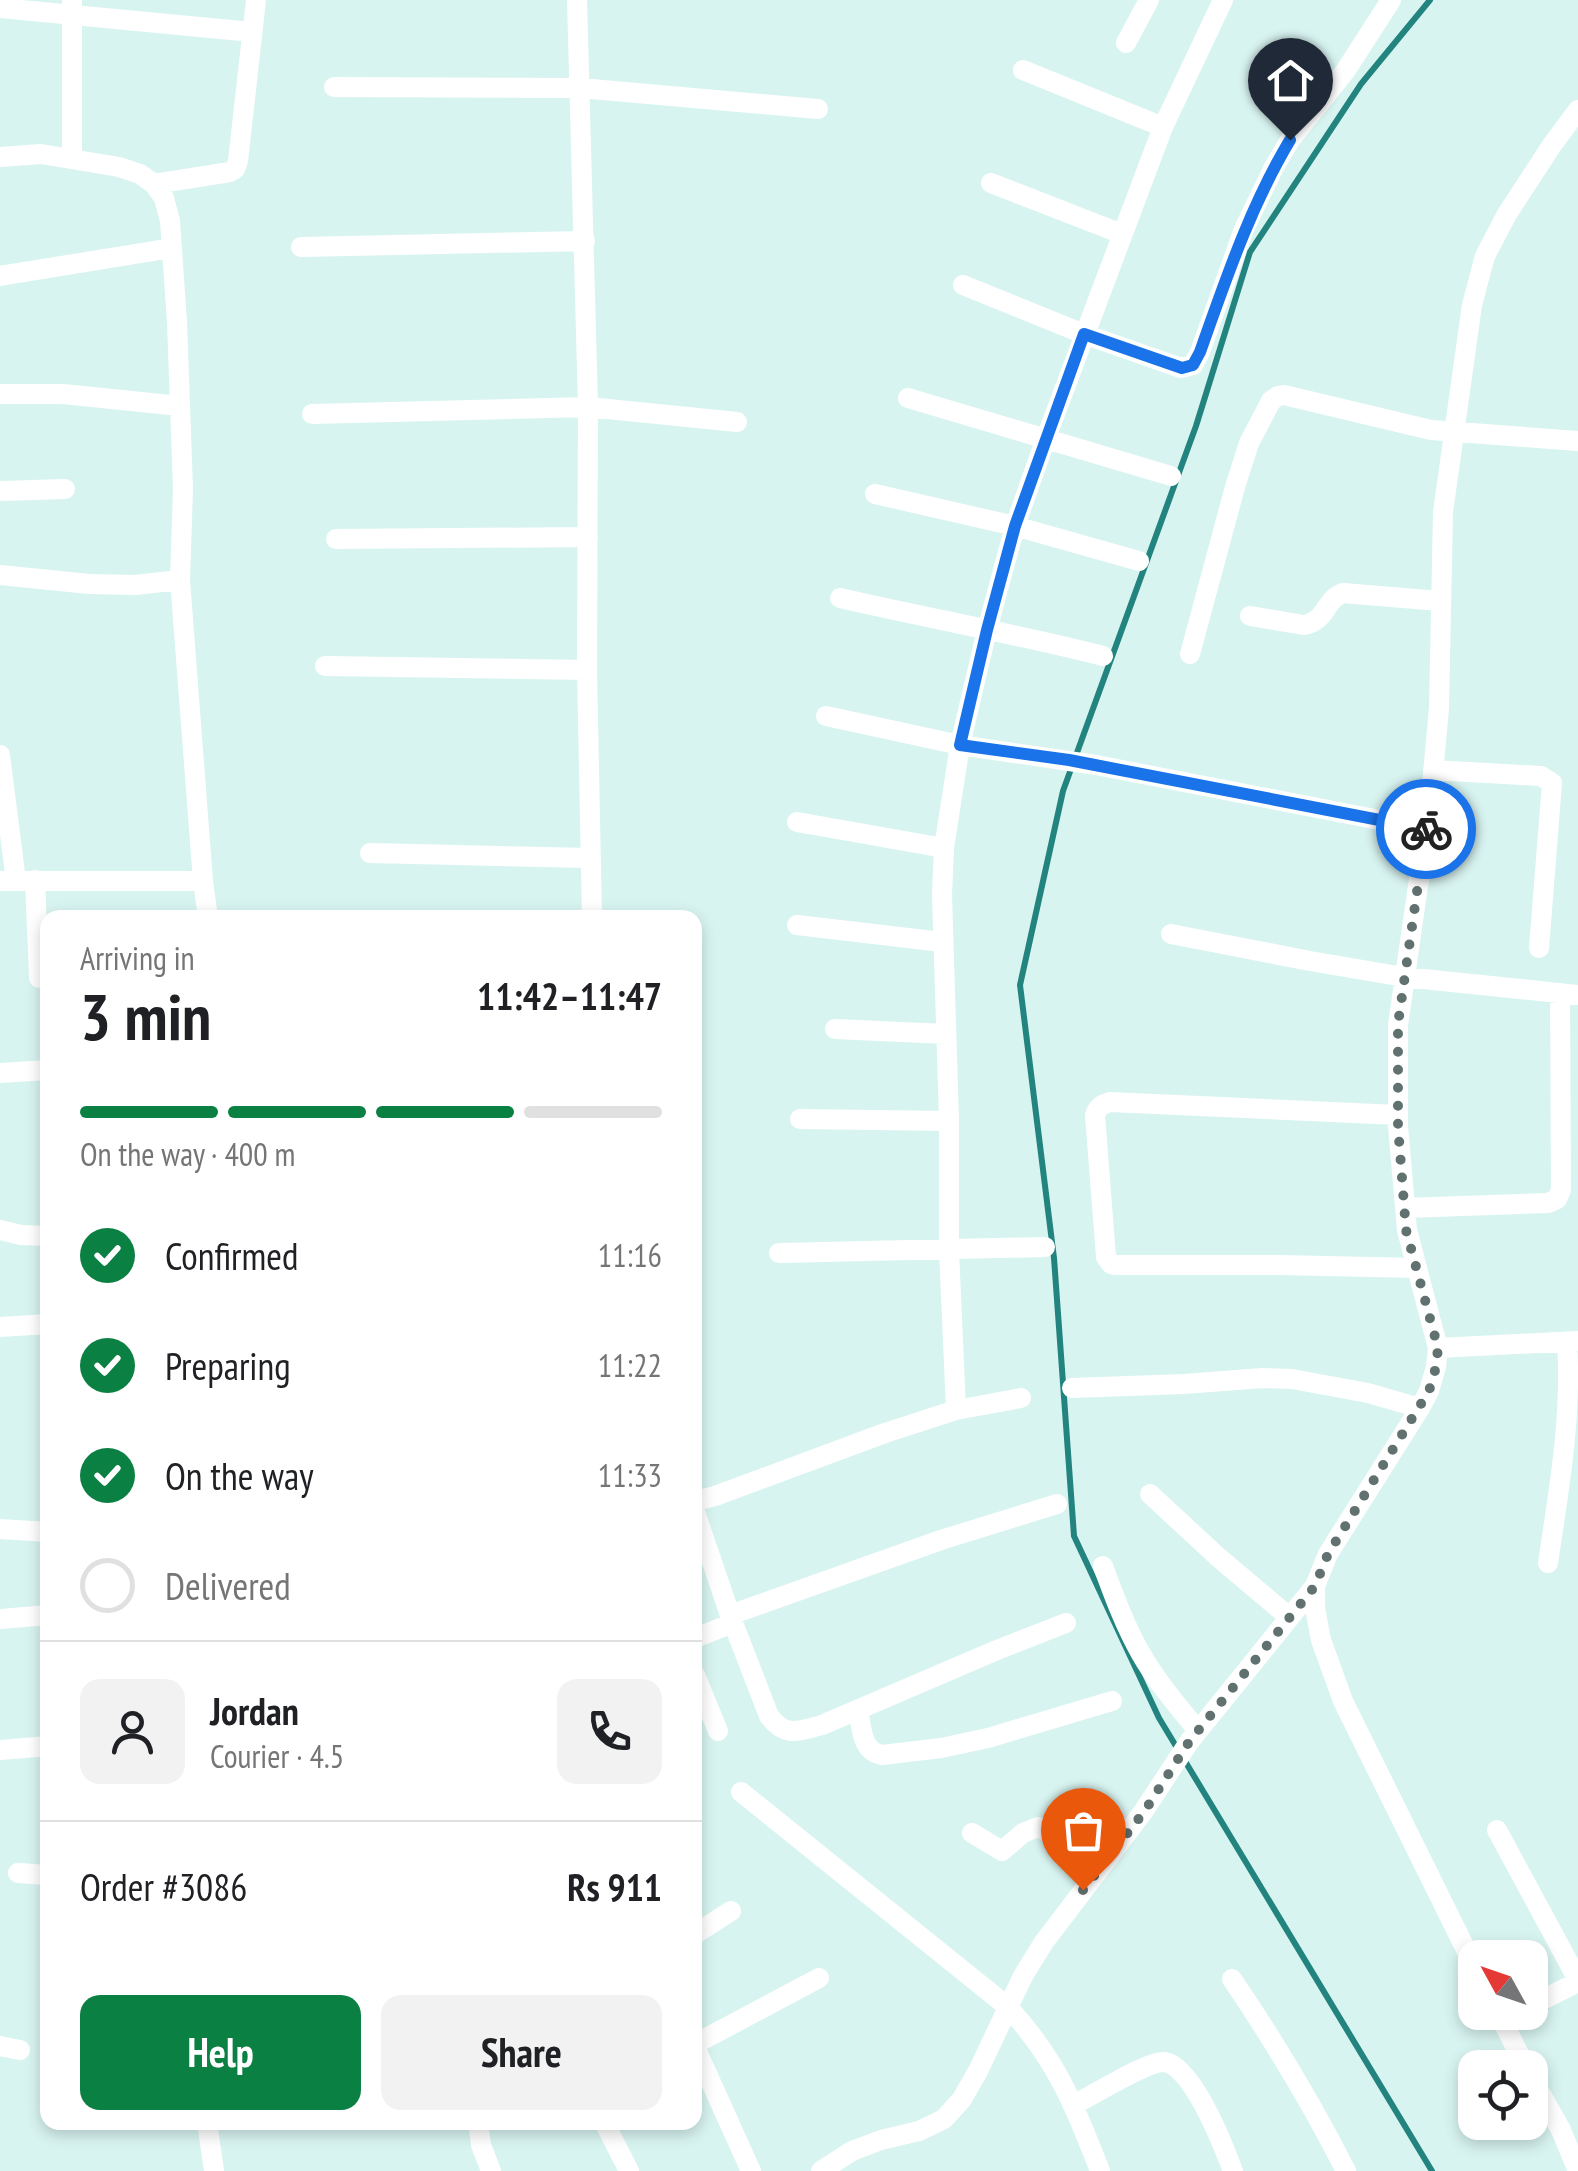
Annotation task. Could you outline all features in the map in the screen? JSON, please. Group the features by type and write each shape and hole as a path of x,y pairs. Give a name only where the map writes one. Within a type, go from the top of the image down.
{"street":[{"path":"154,184 235,169 256,0"},
{"path":"577,0 588,407 592,910"},
{"path":"1126,43 1148,0"},
{"path":"956,1410 942,942 944,848 960,745 1015,526 1046,438 1163,128 1223,0"},
{"path":"962,285 1182,368 1193,365 1244,230 1274,166 1346,70 1391,0"},
{"path":"0,8 71,7 252,32"},
{"path":"71,7 72,158"},
{"path":"1022,70 1163,128"},
{"path":"334,87 580,88 818,109"},
{"path":"821,2171 852,2151 919,2131 944,2119 962,2099 1044,1942 1144,1812 1193,1737 1315,1586 1328,1554 1429,1391 1438,1348 1406,1230 1398,1115 1398,1024 1434,770 1439,708 1442,512 1472,305 1485,256 1507,214 1578,110"},
{"path":"0,156 41,154 140,174 164,198 170,221 180,406 180,580 207,910"},
{"path":"991,183 1122,234"},
{"path":"301,247 585,240"},
{"path":"0,276 172,248"},
{"path":"0,394 62,394 180,406"},
{"path":"1190,654 1249,444 1271,401 1278,396 1430,430 1578,441"},
{"path":"908,398 1172,476"},
{"path":"312,414 588,407 737,422"},
{"path":"0,491 65,489"},
{"path":"875,494 1015,526 1139,561"},
{"path":"336,539 588,536"},
{"path":"0,575 135,585 180,580"},
{"path":"1250,616 1311,624 1332,599 1343,593 1440,601"},
{"path":"840,598 1103,656"},
{"path":"325,666 587,670"},
{"path":"826,716 960,745 1069,760 1426,829"},
{"path":"0,756 17,880 39,978"},
{"path":"1434,770 1541,776 1552,784 1539,948"},
{"path":"797,822 944,848"},
{"path":"370,853 590,858"},
{"path":"17,880 203,881"},
{"path":"797,924 942,942"},
{"path":"1171,934 1404,977 1569,994 1561,1190 1556,1198 1548,1203 1405,1208"},
{"path":"835,1029 946,1034"},
{"path":"0,1074 40,1071"},
{"path":"1398,1115 1102,1104 1095,1116 1106,1257 1115,1266 1416,1268"},
{"path":"800,1119 949,1121"},
{"path":"0,1230 40,1236"},
{"path":"778,1253 1045,1247"},
{"path":"0,1327 40,1324"},
{"path":"1438,1348 1572,1342 1568,1421 1548,1563"},
{"path":"1072,1388 1292,1379 1420,1408"},
{"path":"702,1499 956,1410 1021,1398"},
{"path":"1150,1494 1290,1617"},
{"path":"702,1634 731,1619 941,1540 1058,1504"},
{"path":"0,1529 40,1532"},
{"path":"702,1533 769,1716 785,1731 822,1725 1066,1623"},
{"path":"1103,1566 1118,1609 1140,1653 1193,1737"},
{"path":"1315,1586 1314,1608 1321,1640 1343,1700 1461,1940"},
{"path":"0,1619 40,1616"},
{"path":"702,1692 718,1732"},
{"path":"858,1710 866,1746 872,1754 882,1755 988,1738 1112,1701"},
{"path":"0,1750 40,1747"},
{"path":"741,1792 1008,2007 1053,2064 1100,2171"},
{"path":"972,1834 1002,1850 1023,1832 1038,1826 1097,1872"},
{"path":"1497,1830 1578,1981 1548,1997"},
{"path":"18,1874 40,1875"},
{"path":"702,1930 731,1911"},
{"path":"702,2042 820,1978"},
{"path":"1232,1979 1283,2057 1346,2171"},
{"path":"702,2062 750,2171"},
{"path":"1074,2105 1148,2066 1163,2062 1174,2066 1184,2074 1207,2110 1232,2171"},
{"path":"1548,2108 1578,2171"},
{"path":"208,2130 214,2171"},
{"path":"479,2130 491,2171"},
{"path":"608,2130 629,2171"}],"waterway":[{"path":"1430,0 1361,84 1250,252 1196,426 1063,791 1020,985 1054,1258 1074,1536 1159,1718 1432,2171"}],"way so far":[{"path":"1083,1890 1144,1812 1189,1742 1315,1586 1328,1554 1429,1391 1438,1348 1406,1230 1398,1126 1398,1024 1426,829"}],"route":[{"path":"1290,140 1244,230 1193,365 1182,368 1084,334 1015,526 960,745 1069,760 1426,829"}]}
